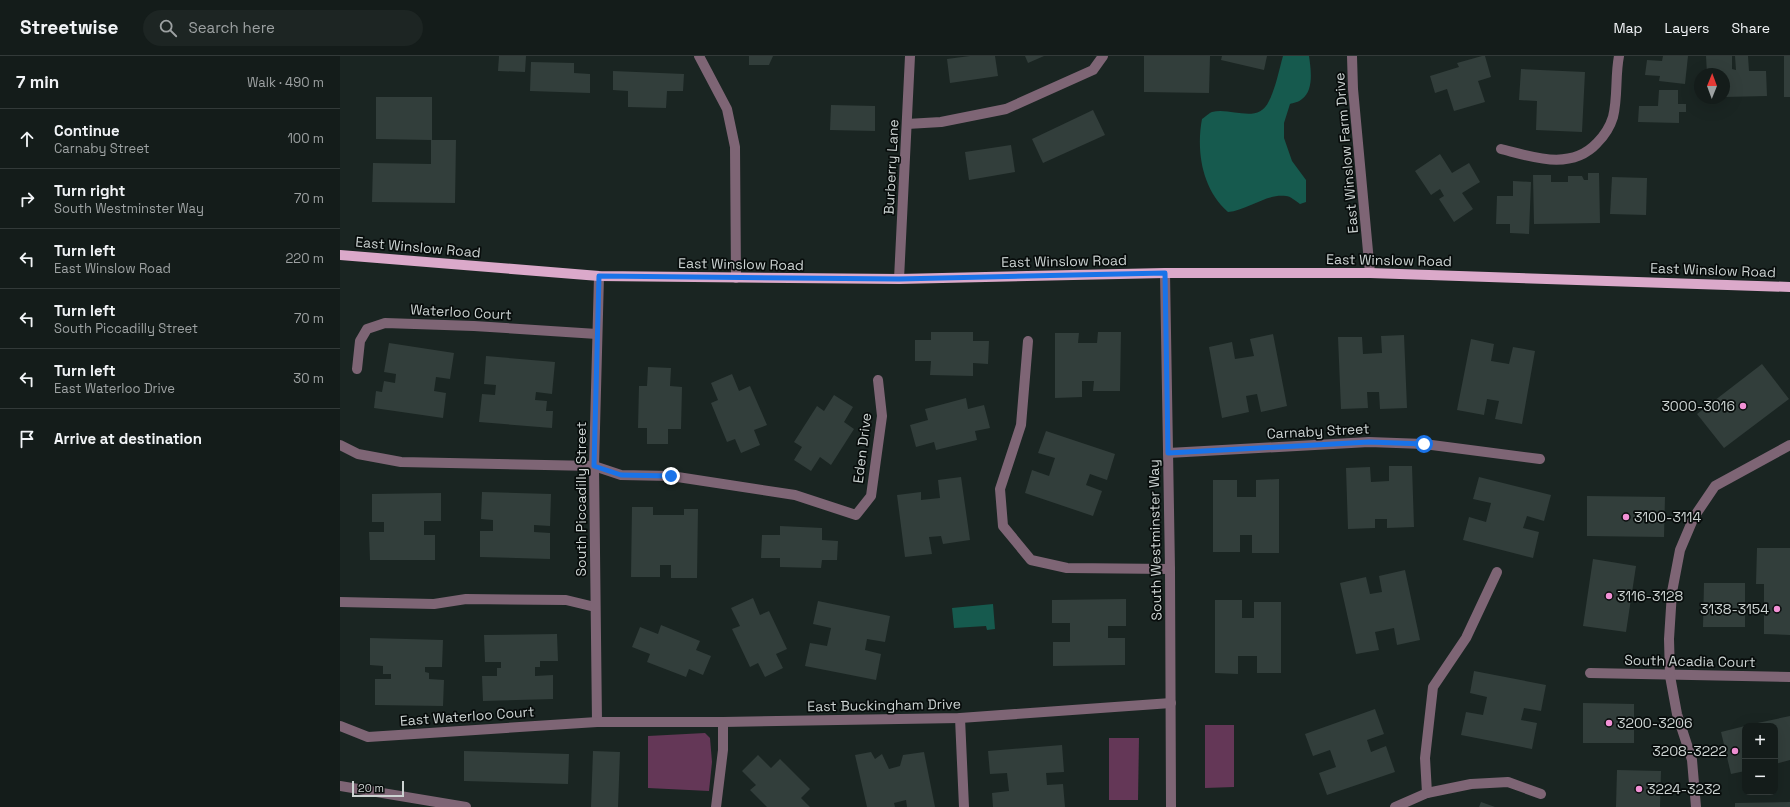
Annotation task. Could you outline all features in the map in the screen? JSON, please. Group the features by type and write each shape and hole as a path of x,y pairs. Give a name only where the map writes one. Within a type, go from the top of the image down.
{"main road":[{"name":"East Winslow Road","path":"340,255 599,276 899,279 1165,273 1370,272 1790,287"}],"street":[{"path":"699,56 724,103 732,127 735,148 736,278"},
{"name":"Burberry Lane","path":"899,279 910,56"},
{"path":"907,124 941,122 1006,109 1093,70 1104,56"},
{"name":"East Winslow Farm Drive","path":"1352,56 1353,89 1370,272"},
{"path":"1501,149 1534,157 1562,160 1573,158 1594,146 1606,132 1613,117 1619,56"},
{"name":"South Westminster Way","path":"1165,273 1170,569 1171,807"},
{"name":"South Piccadilly Street","path":"597,722 594,466 599,276"},
{"name":"Waterloo Court","path":"357,369 360,341 367,329 385,323 474,326 597,334"},
{"path":"1028,341 1021,425 1000,489 1003,526 1031,560 1067,568 1170,569"},
{"name":"Eden Drive","path":"594,466 621,475 671,476 795,495 856,515 871,496 882,416 878,380"},
{"name":"Carnaby Street","path":"1168,453 1369,442 1424,444 1540,459"},
{"path":"340,445 358,454 401,462 594,466"},
{"path":"1696,807 1692,760 1677,714 1670,676 1669,639 1672,592 1680,550 1694,517 1715,486 1790,445"},
{"path":"1427,793 1425,758 1433,687 1466,638 1497,572"},
{"path":"340,602 434,604 466,599 566,600 595,607"},
{"name":"South Acadia Court","path":"1590,673 1670,676 1790,677"},
{"name":"East Buckingham Drive","path":"597,722 722,722 960,718 1171,702"},
{"path":"960,718 964,807"},
{"name":"East Waterloo Court","path":"340,726 368,737 597,722"},
{"path":"716,807 723,750 722,722"},
{"path":"1395,807 1427,793 1471,784 1508,782 1541,794"},
{"path":"340,786 466,807"}],"shaded area":[{"path":"1283,56 1309,56 1311,79 1310,85 1306,95 1301,100 1290,104 1284,123 1284,138 1292,161 1306,180 1306,202 1300,204 1289,197 1279,196 1265,199 1235,211 1228,212 1219,203 1212,192 1203,169 1200,144 1202,119 1212,112 1220,111 1251,114 1264,108 1274,90"},
{"path":"993,604 995,629 987,630 986,626 954,628 952,608"},
{"path":"1205,725 1234,725 1234,787 1205,788"},
{"path":"705,733 710,738 712,762 709,791 648,788 648,736"},
{"path":"1109,738 1139,738 1138,800 1109,800"}],"building":[{"path":"499,56 526,56 525,72 498,71"},
{"path":"749,56 773,56 769,65 749,65"},
{"path":"970,56 995,56 998,76 950,83 947,59"},
{"path":"1025,56 1044,56 1028,63"},
{"path":"1144,56 1210,56 1209,93 1144,92"},
{"path":"1222,56 1267,56 1264,70 1221,60"},
{"path":"1485,56 1491,77 1478,81 1485,102 1454,111 1447,89 1435,93 1430,76 1459,67 1457,63"},
{"path":"1663,56 1688,56 1685,84 1659,81 1660,76 1645,75 1647,60 1662,61"},
{"path":"1706,56 1732,56 1732,69 1736,70 1735,56 1748,56 1749,71 1766,71 1767,96 1730,97 1730,68 1707,68"},
{"path":"1784,56 1790,56 1790,97 1784,97"},
{"path":"531,62 574,63 574,73 590,74 590,93 530,91"},
{"path":"1521,69 1585,72 1582,132 1536,130 1537,101 1519,100"},
{"path":"613,71 684,74 683,91 667,91 666,108 628,107 628,91 613,90"},
{"path":"1659,90 1678,90 1678,104 1686,104 1686,112 1679,112 1679,123 1638,122 1639,106 1658,106"},
{"path":"376,97 432,97 432,140 376,139"},
{"path":"831,105 875,106 875,131 830,130"},
{"path":"1093,110 1105,135 1043,163 1032,139"},
{"path":"431,140 456,140 455,203 372,202 373,163 431,164"},
{"path":"1011,145 1015,172 969,180 965,152"},
{"path":"1440,154 1452,173 1469,163 1480,182 1462,193 1473,209 1454,222 1439,199 1444,196 1440,189 1431,195 1415,171"},
{"path":"1588,173 1599,173 1600,223 1534,224 1533,175 1551,175 1551,182 1568,182 1568,176 1582,176 1584,180 1588,180"},
{"path":"1612,177 1647,178 1646,215 1610,214"},
{"path":"1513,181 1531,182 1529,234 1510,233 1510,224 1496,224 1497,196 1513,196"},
{"path":"931,332 973,332 973,341 989,341 988,364 973,363 973,376 930,375 931,361 915,361 915,340 931,340"},
{"path":"1098,332 1121,332 1120,391 1093,391 1094,381 1082,381 1082,397 1055,398 1055,333 1079,333 1078,343 1097,343"},
{"path":"1273,334 1287,406 1261,412 1257,394 1246,396 1249,412 1222,418 1209,347 1232,342 1235,359 1254,356 1250,339"},
{"path":"1404,335 1407,408 1380,409 1379,392 1367,392 1368,408 1341,409 1338,337 1362,337 1363,354 1382,353 1381,336"},
{"path":"1471,339 1494,344 1491,361 1509,364 1513,347 1535,351 1522,424 1495,419 1499,401 1487,399 1484,415 1457,410"},
{"path":"389,343 454,353 450,379 436,377 434,391 446,393 443,418 374,408 376,391 382,392 384,381 395,383 396,374 384,372"},
{"path":"486,356 555,362 552,394 536,392 535,400 547,401 546,411 553,411 552,428 479,422 482,394 495,395 496,385 484,384"},
{"name":"3000-3016","path":"1762,364 1789,399 1724,448 1697,414"},
{"path":"648,367 671,368 670,386 682,387 681,429 668,429 668,444 647,444 647,428 638,428 639,386 647,386"},
{"path":"732,374 739,391 750,386 767,425 754,430 760,445 741,453 735,439 727,442 711,403 718,400 711,383"},
{"path":"834,395 853,407 844,422 854,429 831,465 820,457 811,471 794,460 802,447 794,442 817,406 824,411"},
{"path":"966,398 968,409 984,405 990,428 975,431 977,440 936,450 934,442 916,447 910,425 928,420 925,409"},
{"path":"1046,431 1115,454 1107,480 1090,474 1086,485 1102,491 1093,516 1025,493 1032,470 1049,476 1055,458 1038,453"},
{"path":"1389,466 1412,466 1414,527 1387,528 1387,519 1375,519 1375,528 1348,529 1346,468 1370,467 1371,482 1389,481"},
{"path":"961,477 970,540 943,544 941,536 929,537 932,554 905,557 897,495 921,492 921,500 940,498 938,480"},
{"path":"1479,477 1551,495 1544,521 1527,516 1523,528 1539,532 1533,558 1463,540 1469,517 1486,522 1491,503 1473,499"},
{"path":"1279,479 1279,553 1252,553 1252,535 1240,535 1240,552 1213,552 1213,480 1237,480 1237,497 1256,497 1256,480"},
{"path":"482,492 551,494 550,526 534,525 534,532 550,533 550,559 480,557 480,531 493,531 493,520 481,519"},
{"path":"441,493 441,521 424,521 424,535 435,535 435,560 370,560 369,532 384,532 384,522 372,522 372,494"},
{"name":"3100-3114","path":"1587,496 1665,497 1664,537 1587,536"},
{"path":"632,507 653,507 653,515 684,515 684,509 698,509 697,578 671,578 671,565 660,565 660,577 631,577"},
{"path":"780,526 822,528 822,540 838,541 837,560 822,560 821,568 780,567 780,558 761,558 762,535 780,535"},
{"name":"3138-3154","path":"1757,548 1790,548 1790,635 1764,634 1764,584 1756,584"},
{"name":"3116-3128","path":"1593,559 1636,566 1626,632 1583,626"},
{"path":"1405,570 1420,640 1397,645 1394,628 1375,632 1379,650 1356,654 1340,583 1366,577 1370,594 1382,592 1379,576"},
{"path":"1704,583 1745,583 1745,627 1703,627"},
{"path":"753,598 760,615 769,611 787,649 776,654 783,668 765,677 758,663 750,667 732,629 740,626 731,608"},
{"path":"1126,599 1126,626 1108,626 1108,638 1125,638 1125,665 1053,666 1053,642 1070,642 1070,623 1052,623 1052,600"},
{"path":"1215,600 1242,600 1242,618 1254,618 1254,602 1281,602 1281,673 1257,673 1257,656 1238,656 1238,674 1215,673"},
{"path":"818,601 890,616 885,642 867,639 865,650 881,654 876,680 805,666 810,643 827,646 831,628 813,624"},
{"path":"661,625 700,641 696,650 711,656 703,675 689,669 686,677 647,662 650,654 632,647 640,627 658,634"},
{"path":"557,634 558,661 540,661 540,667 535,667 535,676 553,675 553,699 483,701 482,676 497,676 497,668 501,668 501,662 485,662 484,635"},
{"path":"370,638 443,640 442,667 425,667 425,672 429,673 429,679 444,680 443,706 375,705 375,679 391,679 391,674 383,674 383,666 370,665"},
{"path":"1474,671 1546,685 1541,711 1524,708 1521,720 1537,723 1532,749 1461,735 1466,712 1483,715 1487,697 1470,693"},
{"name":"3200-3206","path":"1583,703 1634,704 1634,743 1583,743"},
{"path":"1375,709 1384,734 1367,740 1371,752 1386,746 1395,772 1327,795 1319,773 1336,767 1330,750 1313,756 1305,734"},
{"name":"3208-3222","path":"1790,716 1790,760 1778,763 1778,723 1757,723"},
{"name":"3208-3222","path":"1742,727 1742,772 1731,774 1721,732"},
{"path":"1062,745 1064,772 1046,773 1047,785 1063,784 1065,807 993,807 992,793 1009,791 1007,773 990,774 988,751"},
{"path":"464,751 569,754 568,784 464,781"},
{"path":"593,751 620,752 618,807 591,807"},
{"path":"871,752 875,759 882,754 889,769 900,766 903,755 924,752 935,807 907,807 906,800 894,803 895,807 867,807 855,755"},
{"path":"758,755 771,768 780,759 810,789 801,798 810,807 767,807 750,790 756,785 742,771"},
{"name":"3224-3232","path":"1617,770 1661,771 1660,807 1616,807"},
{"path":"1481,802 1495,807 1479,807"},
{"path":"1790,802 1790,807 1735,807 1735,803"}],"place":[{"name":"3000-3016","path":"1743,406"},
{"name":"3100-3114","path":"1626,517"},
{"name":"3116-3128","path":"1609,596"},
{"name":"3138-3154","path":"1777,609"},
{"name":"3200-3206","path":"1609,723"},
{"name":"3208-3222","path":"1735,751"},
{"name":"3224-3232","path":"1639,789"}],"route":[{"path":"671,476 621,475 594,466 599,276 899,279 1165,273 1168,453 1369,442 1424,444"}]}
